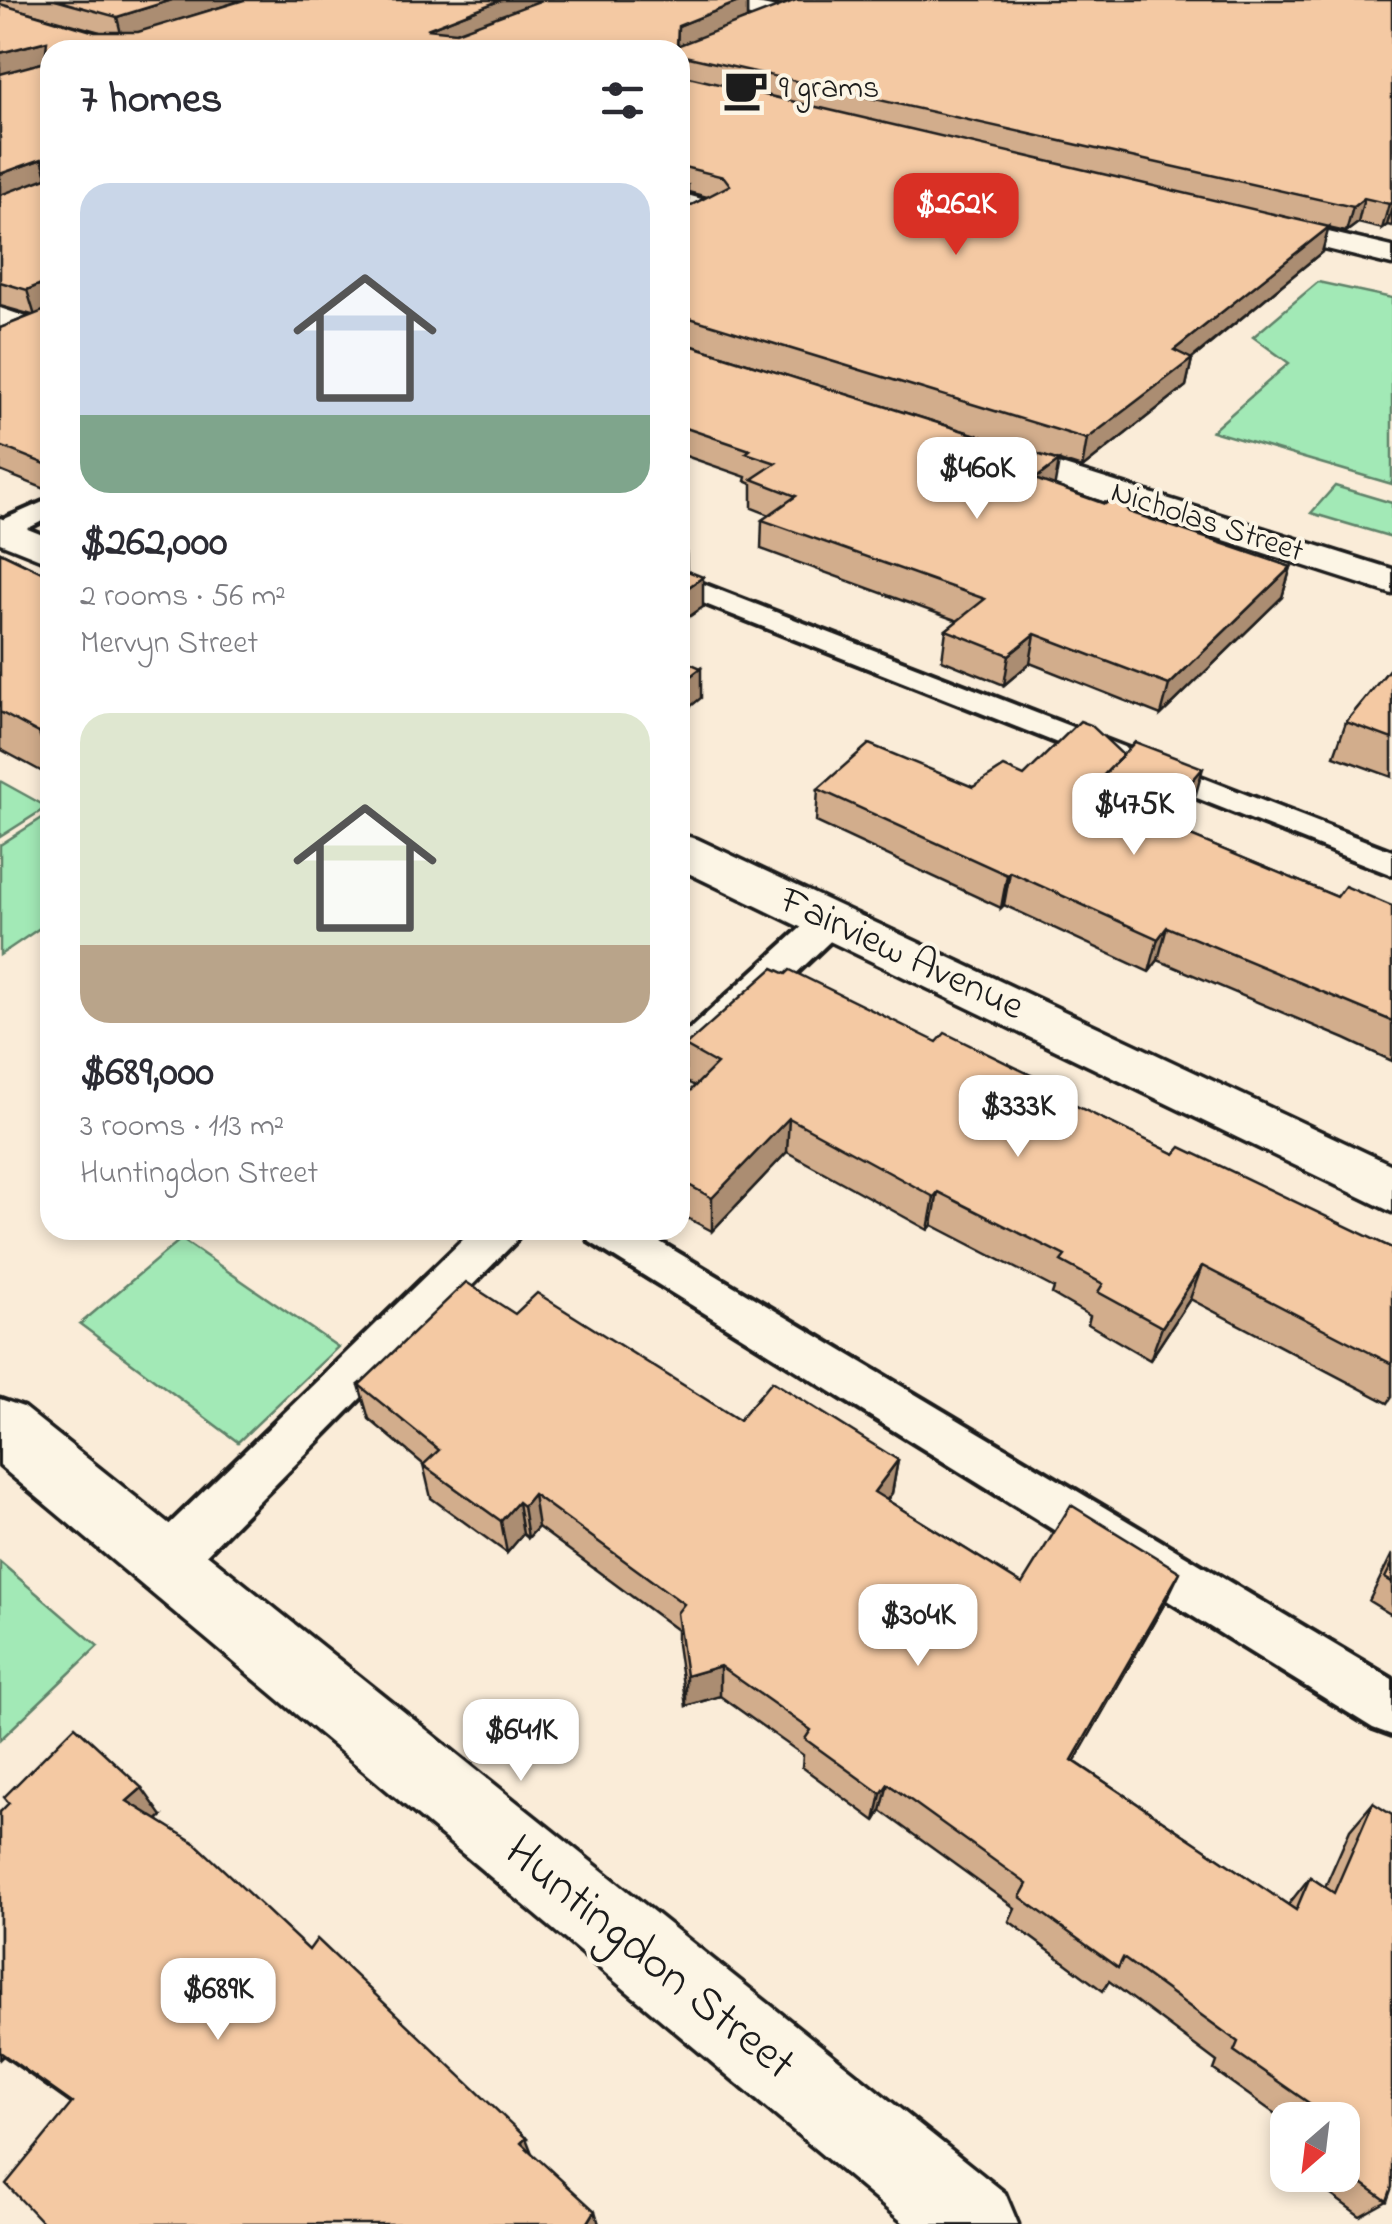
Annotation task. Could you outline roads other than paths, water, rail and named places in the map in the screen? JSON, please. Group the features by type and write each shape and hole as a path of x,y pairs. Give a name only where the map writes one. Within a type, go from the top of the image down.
{"street":[{"path":"706,0 783,16"},
{"path":"1226,216 1392,256"},
{"path":"0,316 33,330"},
{"name":"Nicholas Street","path":"961,444 1392,582"},
{"path":"2,530 40,547"},
{"name":"Fairview Avenue","path":"690,855 1392,1190"},
{"name":"Huntingdon Street","path":"0,1427 974,2224"}],"lane":[{"path":"690,202 716,209 690,222"},
{"path":"2,530 40,512"},
{"path":"690,588 1392,864"},
{"path":"690,1051 830,921"},
{"path":"165,1562 490,1240"},
{"path":"621,1240 1392,1709"}],"place":[{"name":"9 grams","path":"746,89"}]}
